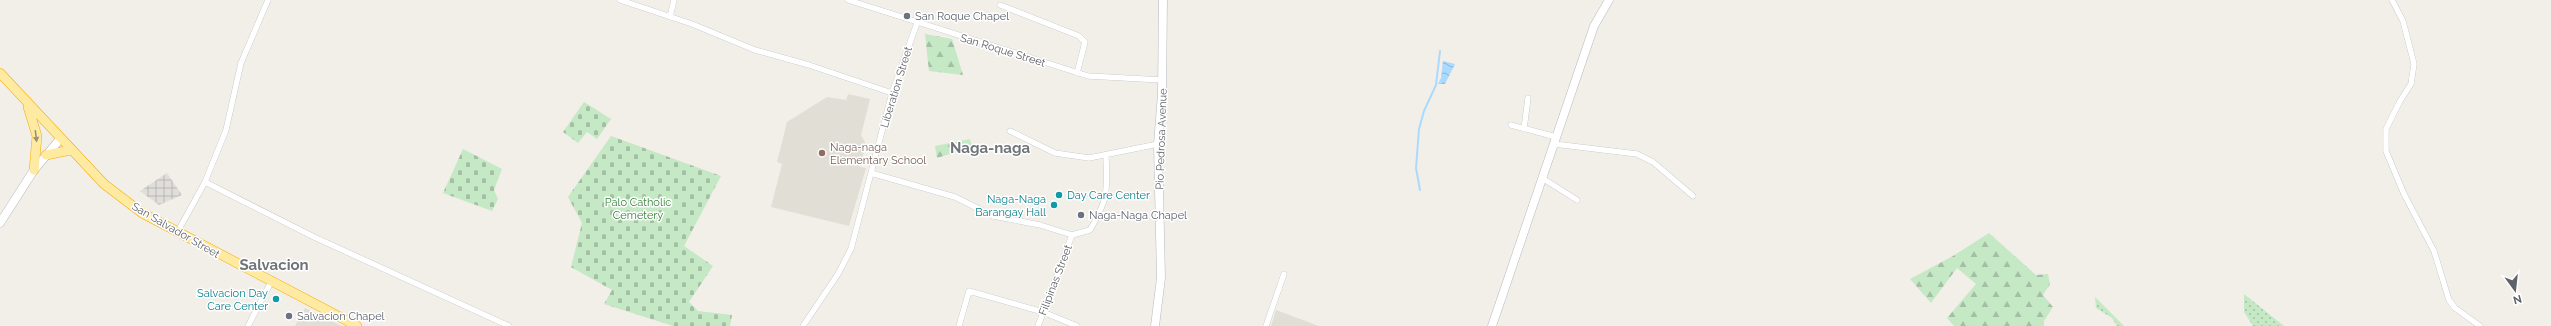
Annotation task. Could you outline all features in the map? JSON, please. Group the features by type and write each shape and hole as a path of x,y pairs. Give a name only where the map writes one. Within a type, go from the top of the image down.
{"highway":[{"name":"San Salvador Street","path":"0,73 60,139 104,184 142,213 177,233 271,282 318,304 357,326"},
{"path":"26,102 37,136 34,170"},
{"path":"46,155 71,150"}],"main road":[{"name":"Pio Pedrosa Avenue","path":"1155,326 1161,278 1158,144 1162,80 1163,0"},
{"path":"1492,326 1594,26 1609,0"},
{"path":"0,223 34,170 60,139"}],"street":[{"path":"177,233 205,182 226,130 241,63 268,0"},
{"path":"620,0 670,17 756,50 809,65 892,93"},
{"path":"670,17 674,0"},
{"name":"San Roque Street","path":"848,0 1077,73 1114,79 1162,80"},
{"path":"2392,0 2403,21 2414,64 2411,84 2400,101 2386,129 2386,151 2404,194 2434,251 2449,300 2454,308 2480,326"},
{"path":"1000,5 1079,36 1084,42 1077,73"},
{"name":"Liberation Street","path":"803,326 838,274 851,249 892,93 917,23"},
{"path":"1524,129 1528,98"},
{"path":"1511,125 1555,141 1637,154 1653,162 1693,196"},
{"path":"1010,131 1034,141 1055,153 1089,158 1106,156 1158,144"},
{"name":"Filipinas Street","path":"1038,326 1072,236 1090,230 1102,208 1107,195 1106,156"},
{"path":"871,173 954,197 993,216 1040,225 1072,236"},
{"path":"1542,178 1577,200"},
{"path":"205,182 321,240 510,326"},
{"path":"1266,326 1284,274"},
{"path":"248,326 271,282"},
{"path":"959,326 969,292 1043,312 1077,326"}],"shaded area":[{"name":"Naga-naga Elementary School","path":"848,94 870,99 861,135 866,144 860,167 866,168 849,226 771,207 782,164 777,162 787,122 827,97 846,100"},
{"path":"167,173 182,195 159,205 140,191"},
{"path":"305,308 342,326 295,326"},
{"path":"1276,310 1319,326 1271,326"}],"green space":[{"path":"925,34 952,39 963,75 929,71"},
{"path":"584,102 611,119 597,139 587,132 578,143 563,132"},
{"name":"Palo Catholic Cemetery","path":"611,136 721,176 684,246 713,266 689,302 698,311 732,315 730,326 673,326 604,304 612,290 571,267 582,223 568,197"},
{"path":"970,139 972,147 937,158 935,146"},
{"path":"463,149 502,169 494,190 498,199 492,211 443,193"},
{"path":"1989,233 2036,275 2048,274 2050,284 2043,295 2053,307 2044,321 2044,326 1954,326 1947,318 1976,284 1957,268 1931,303 1910,279 1953,256"},
{"path":"2244,294 2284,326 2253,326 2244,312"},
{"path":"2095,297 2124,326 2117,326 2112,318 2096,308"}],"water":[{"path":"1443,61 1455,64 1445,84 1438,84 1441,78"}],"waterway":[{"path":"1420,190 1416,168 1419,129 1424,111 1436,85 1440,51"}],"place":[{"name":"San Roque Chapel","path":"907,16"},
{"name":"Naga-naga Elementary School","path":"822,153"},
{"name":"Day Care Center","path":"1059,195"},
{"name":"Naga-Naga Barangay Hall","path":"1054,205"},
{"name":"Naga-Naga Chapel","path":"1081,215"},
{"name":"Salvacion Day Care Center","path":"276,299"},
{"name":"Salvacion Chapel","path":"289,316"}],"district":[{"name":"Naga-naga","path":"990,148"},
{"name":"Salvacion","path":"274,265"}]}
